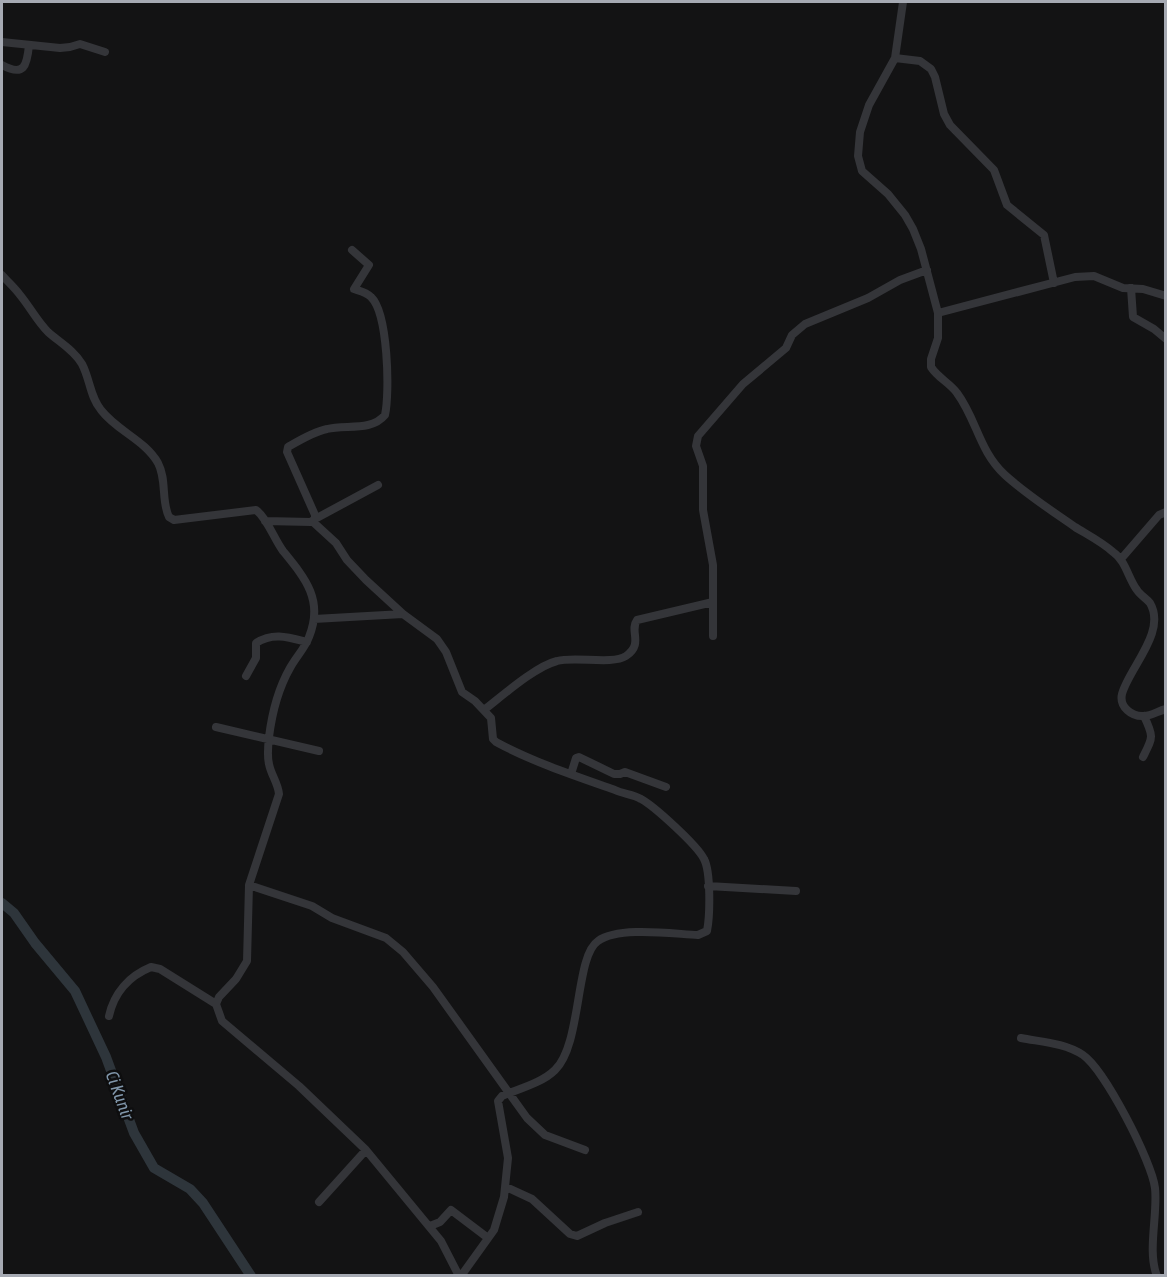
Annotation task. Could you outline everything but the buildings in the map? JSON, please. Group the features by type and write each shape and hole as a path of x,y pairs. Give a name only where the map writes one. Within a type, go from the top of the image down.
{"street":[{"path":"903,2 895,58 869,105 860,132 859,163 862,171 888,194 913,229 938,313 938,338 931,358 931,367 956,391 975,425 980,441 993,461 1006,475 1121,559 1138,592 1154,610 1156,622 1146,654 1121,696 1127,710 1133,715 1144,716 1166,709"},
{"path":"2,42 70,47 80,44 105,52"},
{"path":"2,65 16,71 23,68 27,62 29,45"},
{"path":"895,58 920,61 933,72 944,114 950,125 994,170 1006,205 1044,235 1054,283"},
{"path":"109,1016 112,1004 124,985 132,977 151,967 160,969 216,1004 222,1021 299,1086 366,1150 430,1226 460,1275 494,1230 506,1187 508,1158 498,1105 502,1096 545,1077 555,1071 563,1060 574,1025 588,956 598,941 617,934 698,935 707,931 710,919 708,886 706,864 700,853 638,797 571,774 496,742 491,718 462,692 446,652 437,639 403,614 366,580 347,560 336,543 313,520 310,505 287,452 287,447 325,429 366,425 383,418 386,411 388,383 382,325 376,304 371,297 354,290 369,265 352,250"},
{"path":"713,636 712,565 703,510 703,466 697,450 698,436 742,384 786,348 792,335 805,324 927,270"},
{"path":"2,275 48,332 72,351 82,363 93,397 100,410 143,445 154,457 162,473 170,517 174,520 251,509 260,512 273,538 300,571 312,592 316,610 307,642 291,666 276,699 268,763 279,794 249,885 247,961 216,1004"},
{"path":"938,313 1075,277 1094,276 1115,285 1154,291 1166,296"},
{"path":"1131,288 1133,317 1166,339"},
{"path":"265,521 313,520 378,484"},
{"path":"1121,559 1159,514 1166,512"},
{"path":"484,710 541,668 558,660 593,658 615,660 625,656 634,648 635,621 713,602"},
{"path":"314,619 403,614"},
{"path":"246,676 256,657 256,643 262,639 276,635 307,642"},
{"path":"1143,757 1152,740 1152,734 1144,716"},
{"path":"216,727 318,752"},
{"path":"571,774 576,758 579,757 615,774 625,772 666,787"},
{"path":"249,885 312,906 332,918 386,938 403,952 433,987 527,1118 545,1135 585,1150"},
{"path":"708,886 796,891"},
{"path":"1021,1038 1072,1049 1092,1063 1100,1073 1138,1141 1152,1173 1155,1200 1153,1262 1157,1275"},
{"path":"319,1202 366,1150"},
{"path":"506,1187 532,1198 570,1234 577,1236 605,1223 638,1212"},
{"path":"430,1226 440,1222 451,1210 488,1238"}],"waterway":[{"name":"Ci Kunir","path":"2,903 14,913 35,943 75,991 106,1057 134,1133 154,1168 190,1189 203,1203 251,1276"}]}
